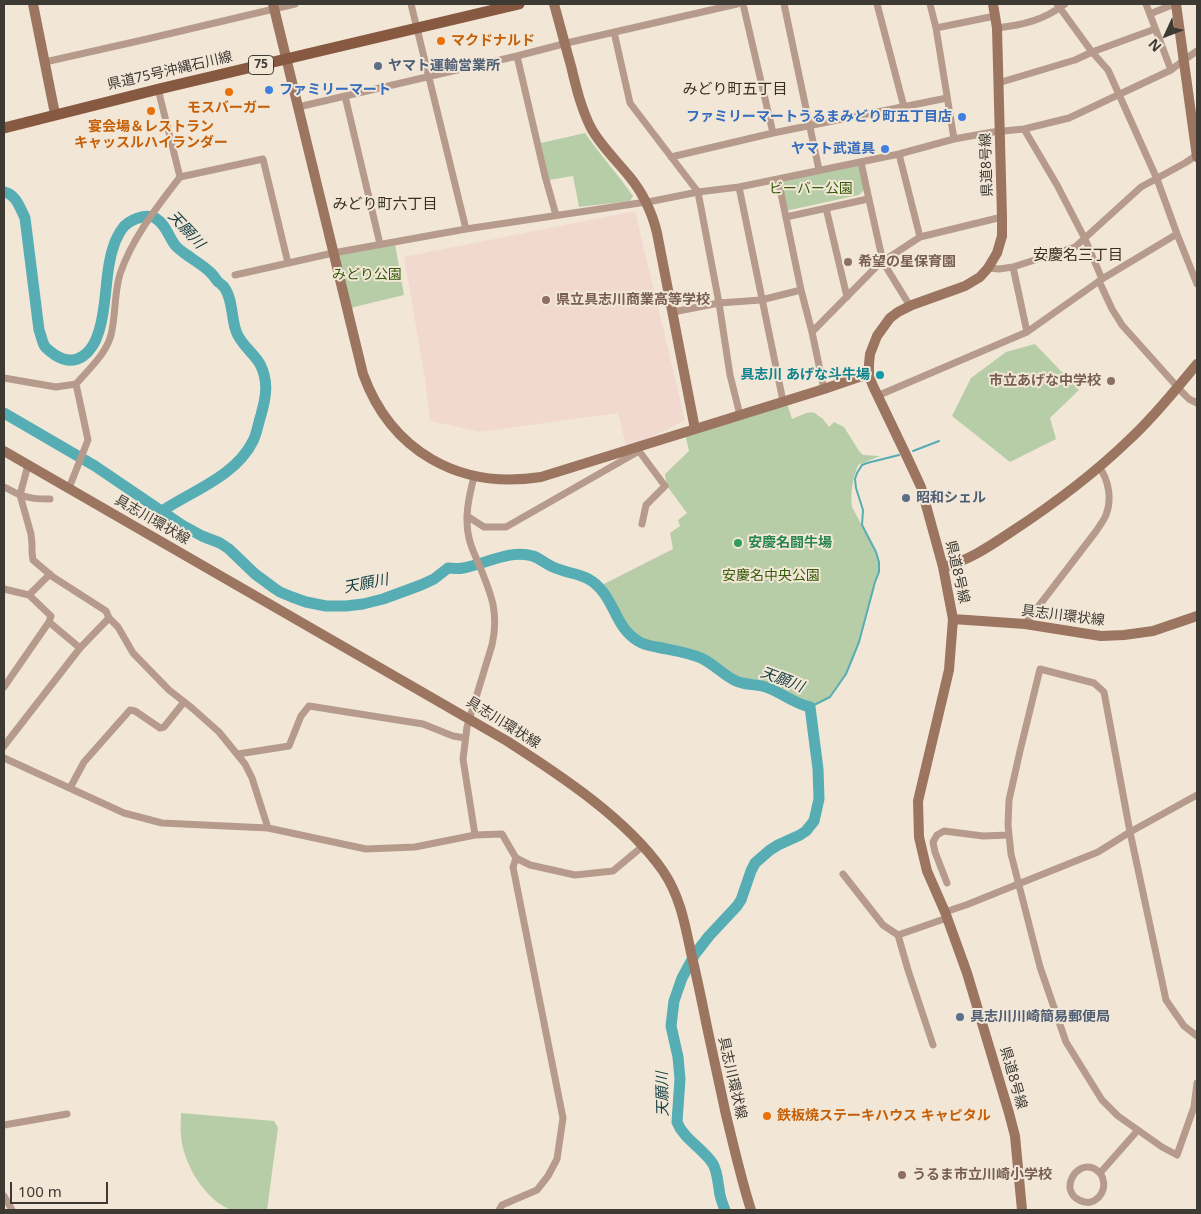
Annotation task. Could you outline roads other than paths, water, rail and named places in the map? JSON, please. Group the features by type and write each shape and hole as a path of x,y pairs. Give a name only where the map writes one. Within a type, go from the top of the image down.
{"main road":[{"path":"33,4 55,114"},
{"name":"県道75号沖縄石川線","path":"4,128 55,114 519,4"},
{"path":"554,4 580,102 592,129 635,184 652,216 657,233 695,429"},
{"name":"県道8号線","path":"993,4 997,28 1002,217 1002,236 997,253 980,277 965,286 910,306 890,318 877,336 870,354 869,376 920,487 943,567 953,619 948,670 918,801 918,837 927,871 946,915 967,973 1011,1121 1015,1136 1022,1210"},
{"path":"1175,4 1197,156"},
{"path":"274,6 362,374 381,412 407,442 417,450 441,464 474,477 501,480 540,477 638,449 783,401 859,377 869,376"},
{"path":"943,567 959,562 992,544 1048,508 1132,438 1197,364"},
{"name":"具志川環状線","path":"4,451 470,718 537,760 576,788 606,812 642,846 671,885 682,912 732,1138 751,1210"},
{"name":"具志川環状線","path":"953,619 1025,624 1101,636 1153,631 1197,616"}],"street":[{"path":"44,62 274,6 295,4"},
{"path":"411,4 466,229"},
{"path":"298,107 737,4"},
{"path":"743,4 773,133"},
{"path":"784,4 819,170"},
{"path":"877,4 904,107"},
{"path":"930,4 936,28 954,138"},
{"path":"1146,4 1172,70"},
{"path":"1150,14 1175,4"},
{"path":"997,28 1035,21 1060,5 1092,52 1108,70 1157,179 1176,234 1197,284"},
{"path":"936,28 995,16"},
{"path":"998,83 1076,60 1155,28"},
{"path":"614,32 630,103 698,192 719,303 730,375 740,415"},
{"path":"236,275 380,244 738,187 899,154 954,138 1024,129 1069,118 1119,96 1148,80 1172,70 1197,51"},
{"path":"517,56 556,215"},
{"path":"159,89 180,177"},
{"path":"345,96 380,244"},
{"path":"671,156 773,133 947,98"},
{"path":"1024,129 1057,185 1085,239 1112,309 1122,325 1189,399 1197,403"},
{"path":"899,154 920,237"},
{"path":"988,268 1013,267 1075,247 1141,187 1197,156"},
{"path":"4,378 56,387 76,384 100,356 111,335 119,276 128,253 162,200 180,177 263,159 288,263"},
{"path":"862,162 868,199 883,262 910,306"},
{"path":"778,179 824,389"},
{"path":"738,187 783,401"},
{"path":"786,217 868,199"},
{"path":"826,208 847,297"},
{"path":"812,332 883,262 920,237 1002,217"},
{"path":"877,396 1027,332 1100,280 1176,234"},
{"path":"1013,267 1027,332"},
{"path":"672,312 719,303 761,300 801,290"},
{"path":"69,488 88,440 76,384"},
{"path":"467,516 484,527 506,527 638,449 664,486 646,506 642,524"},
{"path":"28,465 20,495 31,534 33,560 50,574 106,611 133,653 169,690 219,732 245,764 252,778 268,828"},
{"path":"1025,624 1097,530 1106,514 1109,498 1108,484 1099,467"},
{"path":"474,477 467,516 468,537 490,594 495,615 492,646 470,718 465,738 463,759 475,835"},
{"path":"4,487 36,500 50,499"},
{"path":"29,595 50,574"},
{"path":"4,589 29,595 51,616 49,622 4,687"},
{"path":"4,746 80,648 109,618"},
{"path":"49,622 80,648"},
{"path":"1197,1036 1184,1026 1166,1000 1130,832 1104,692 1094,683 1040,669 1009,800 1008,825 1011,854 1040,967 1066,1042 1102,1100 1118,1116 1178,1155 1194,1107 1197,1084"},
{"path":"70,788 84,762 130,710 135,711 160,728 164,727 184,702"},
{"path":"238,754 289,746 301,716 309,706 423,724 453,736 465,738"},
{"path":"4,758 124,813 162,823 268,828 366,849 415,847 475,835 502,834 516,858 530,865 575,875 613,871 642,846"},
{"path":"898,935 966,905 1098,852 1197,795"},
{"path":"947,883 935,852 933,842 937,835 944,831 983,836 1009,834"},
{"path":"499,1210 502,1205 537,1190 548,1176 557,1159 563,1118 513,868 516,858"},
{"path":"843,874 883,925 898,935 933,1045"},
{"path":"4,1125 67,1114"},
{"path":"1100,1172 1138,1130"},
{"path":"1086,1167 1100,1172 1104,1180 1104,1189 1100,1196 1093,1201 1085,1202 1078,1200 1073,1195 1070,1187 1071,1178 1086,1167"},
{"path":"4,1196 12,1210"}],"waterway":[{"name":"天願川","path":"4,192 15,198 25,218 39,330 43,342 49,350 63,359 77,359 88,352 93,346 102,320 109,264 115,242 125,226 137,218 147,216 158,220 176,246 208,270 227,292 238,336 260,364 265,377 265,396 256,432 253,441 236,464 212,482 162,511"},
{"name":"天願川","path":"4,413 95,466 182,525 220,543 255,574 280,592 292,597 326,606 363,604 421,585 434,579 448,568 463,568 498,558 524,554 533,556 560,570 580,575 592,581 603,592 626,631 640,642 696,656 706,660 736,681 768,688 810,707 818,769 819,799 814,821 806,831 770,850 755,863 741,900 695,954 682,978 674,1001 671,1026 678,1057 680,1079 677,1122 684,1134 713,1164 717,1175 720,1197 725,1210"},
{"path":"913,451 939,441"},
{"path":"810,707 830,697 846,674 859,642 879,572 876,552 862,525 863,510 855,479 857,473 862,465 899,455"}],"place":[{"name":"マクドナルド","path":"441,41"},
{"name":"ヤマト運輸営業所","path":"378,66"},
{"name":"ファミリーマート","path":"269,90"},
{"name":"モスバーガー","path":"229,92"},
{"name":"宴会場＆レストラン キャッスルハイランダー","path":"151,111"},
{"name":"ファミリーマートうるまみどり町五丁目店","path":"962,117"},
{"name":"ヤマト武道具","path":"885,149"},
{"name":"希望の星保育園","path":"848,262"},
{"name":"県立具志川商業高等学校","path":"546,300"},
{"name":"具志川 あげな斗牛場","path":"880,375"},
{"name":"市立あげな中学校","path":"1111,381"},
{"name":"昭和シェル","path":"906,498"},
{"name":"安慶名闘牛場","path":"738,543"},
{"name":"具志川川崎簡易郵便局","path":"960,1017"},
{"name":"鉄板焼ステーキハウス キャピタル","path":"767,1116"},
{"name":"うるま市立川崎小学校","path":"902,1175"}],"district":[{"name":"みどり町五丁目","path":"735,90"},
{"name":"みどり町六丁目","path":"385,205"},
{"name":"安慶名三丁目","path":"1078,256"}],"park label":[{"name":"ビーバー公園","path":"811,189"},
{"name":"みどり公園","path":"367,275"},
{"name":"安慶名中央公園","path":"771,576"}]}
